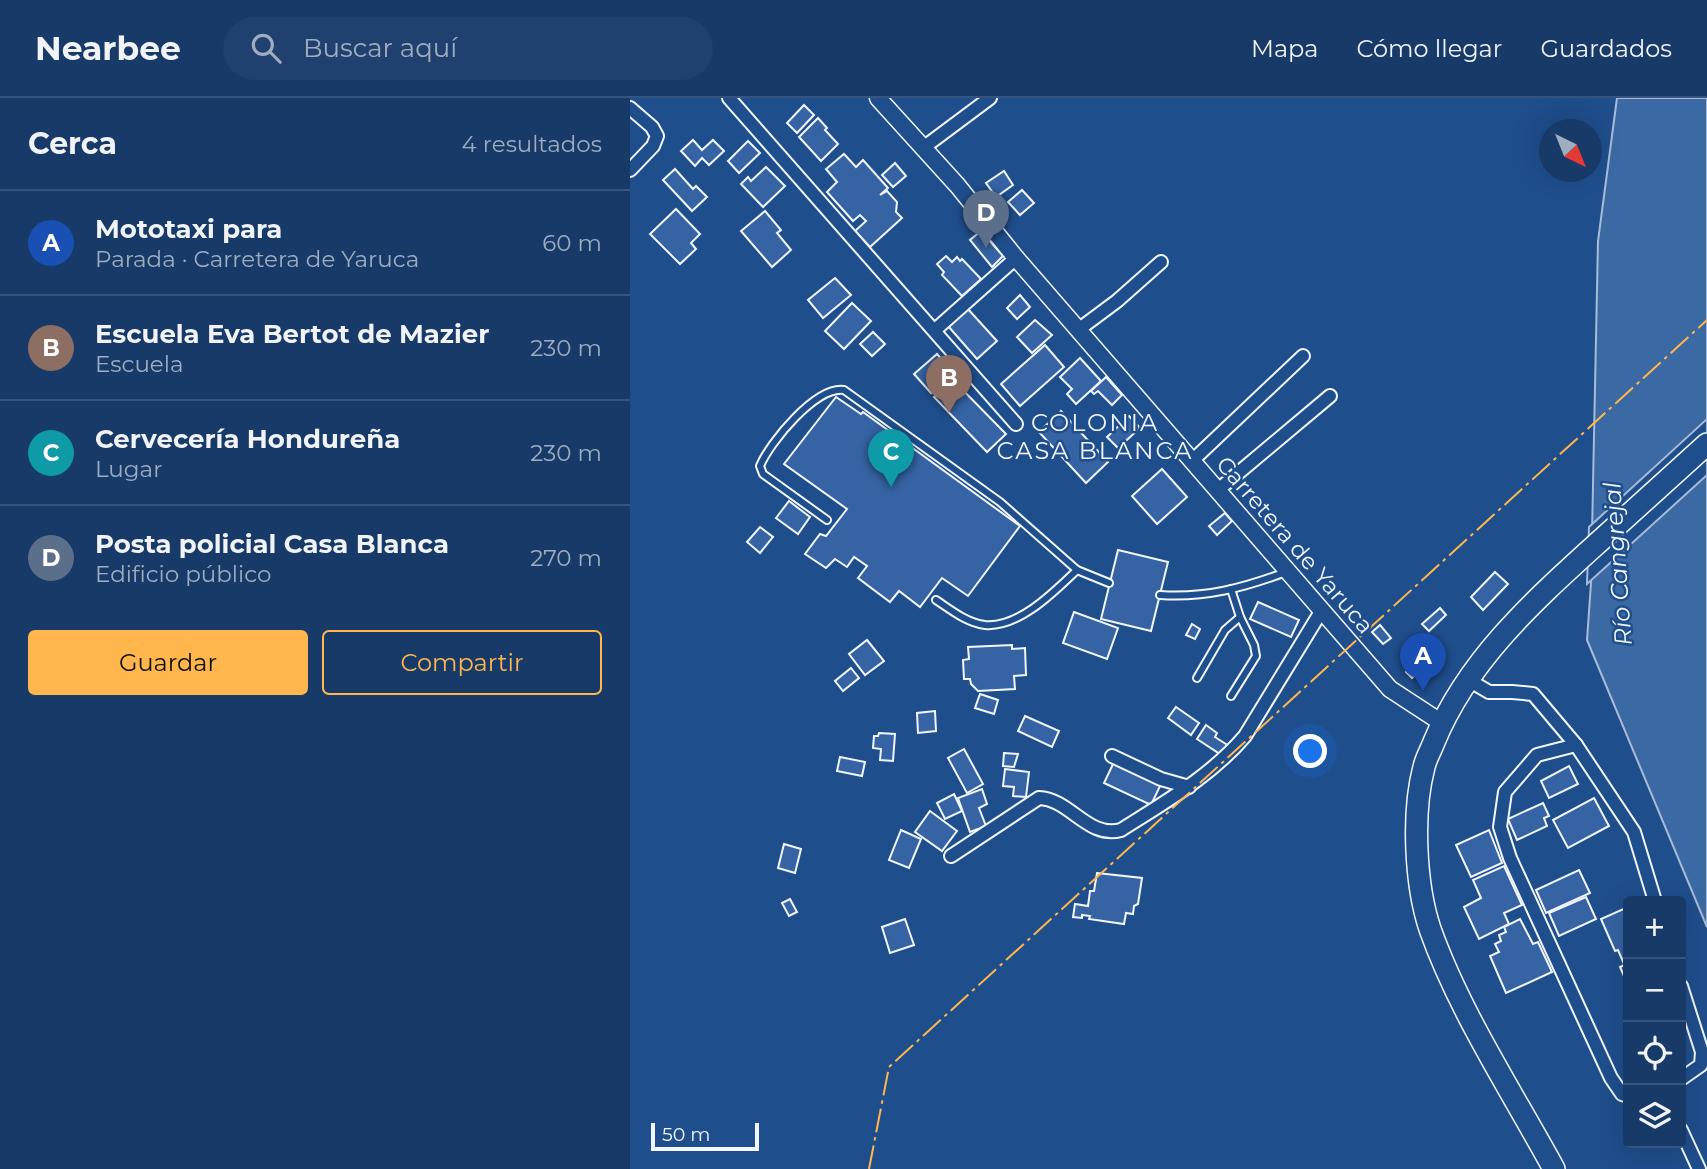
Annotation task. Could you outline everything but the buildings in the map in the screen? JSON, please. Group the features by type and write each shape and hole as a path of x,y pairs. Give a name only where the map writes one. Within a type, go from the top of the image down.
{"main road":[{"path":"1554,1169 1458,995 1430,928 1418,879 1417,819 1424,767 1442,723 1467,679 1499,639 1569,569 1707,443"}],"street":[{"path":"729,98 1016,424"},
{"name":"Carretera de Yaruca","path":"878,98 1390,688 1442,723"},
{"path":"923,148 990,98"},
{"path":"630,108 652,127 657,136 653,146 630,170"},
{"path":"935,330 1016,258"},
{"path":"1078,330 1117,301 1161,262"},
{"path":"1192,461 1303,356"},
{"path":"1218,490 1330,396"},
{"path":"951,856 1039,799 1056,802 1093,827 1107,832 1121,830 1189,787 1232,751 1245,736 1322,610"},
{"path":"1467,679 1489,692 1533,694 1576,745 1634,832 1653,896"},
{"path":"1576,745 1537,755 1505,792 1500,827 1510,858 1611,1078 1623,1094"},
{"path":"1112,756 1161,779 1189,787"},
{"path":"1686,1002 1702,1052 1701,1065 1686,1076"},
{"path":"1686,1141 1699,1169"}],"lane":[{"path":"827,520 763,474 760,466 766,453 788,426 820,396 837,389 844,390 1000,502 1077,570 1109,583"},
{"path":"936,600 961,617 986,625 1009,621 1031,609 1077,570"},
{"path":"1160,595 1191,597 1251,585 1288,572"},
{"path":"1231,589 1256,656 1231,696"},
{"path":"1197,678 1225,630 1240,617"}],"water":[{"name":"Río Cangrejal","path":"1617,98 1707,98 1707,927 1587,640 1591,583 1598,241"}],"pier":[{"path":"1707,419 1707,475 1587,584 1589,527"}],"power":[{"path":"869,1169 889,1067 1707,320"}],"place":[{"name":"Posta policial Casa Blanca","path":"986,248"},
{"name":"Escuela Eva Bertot de Mazier","path":"949,413"},
{"name":"Cervecería Hondureña","path":"891,487"},
{"name":"Mototaxi para","path":"1423,691"}],"district":[{"name":"COLONIA CASA BLANCA","path":"1095,437"}]}
